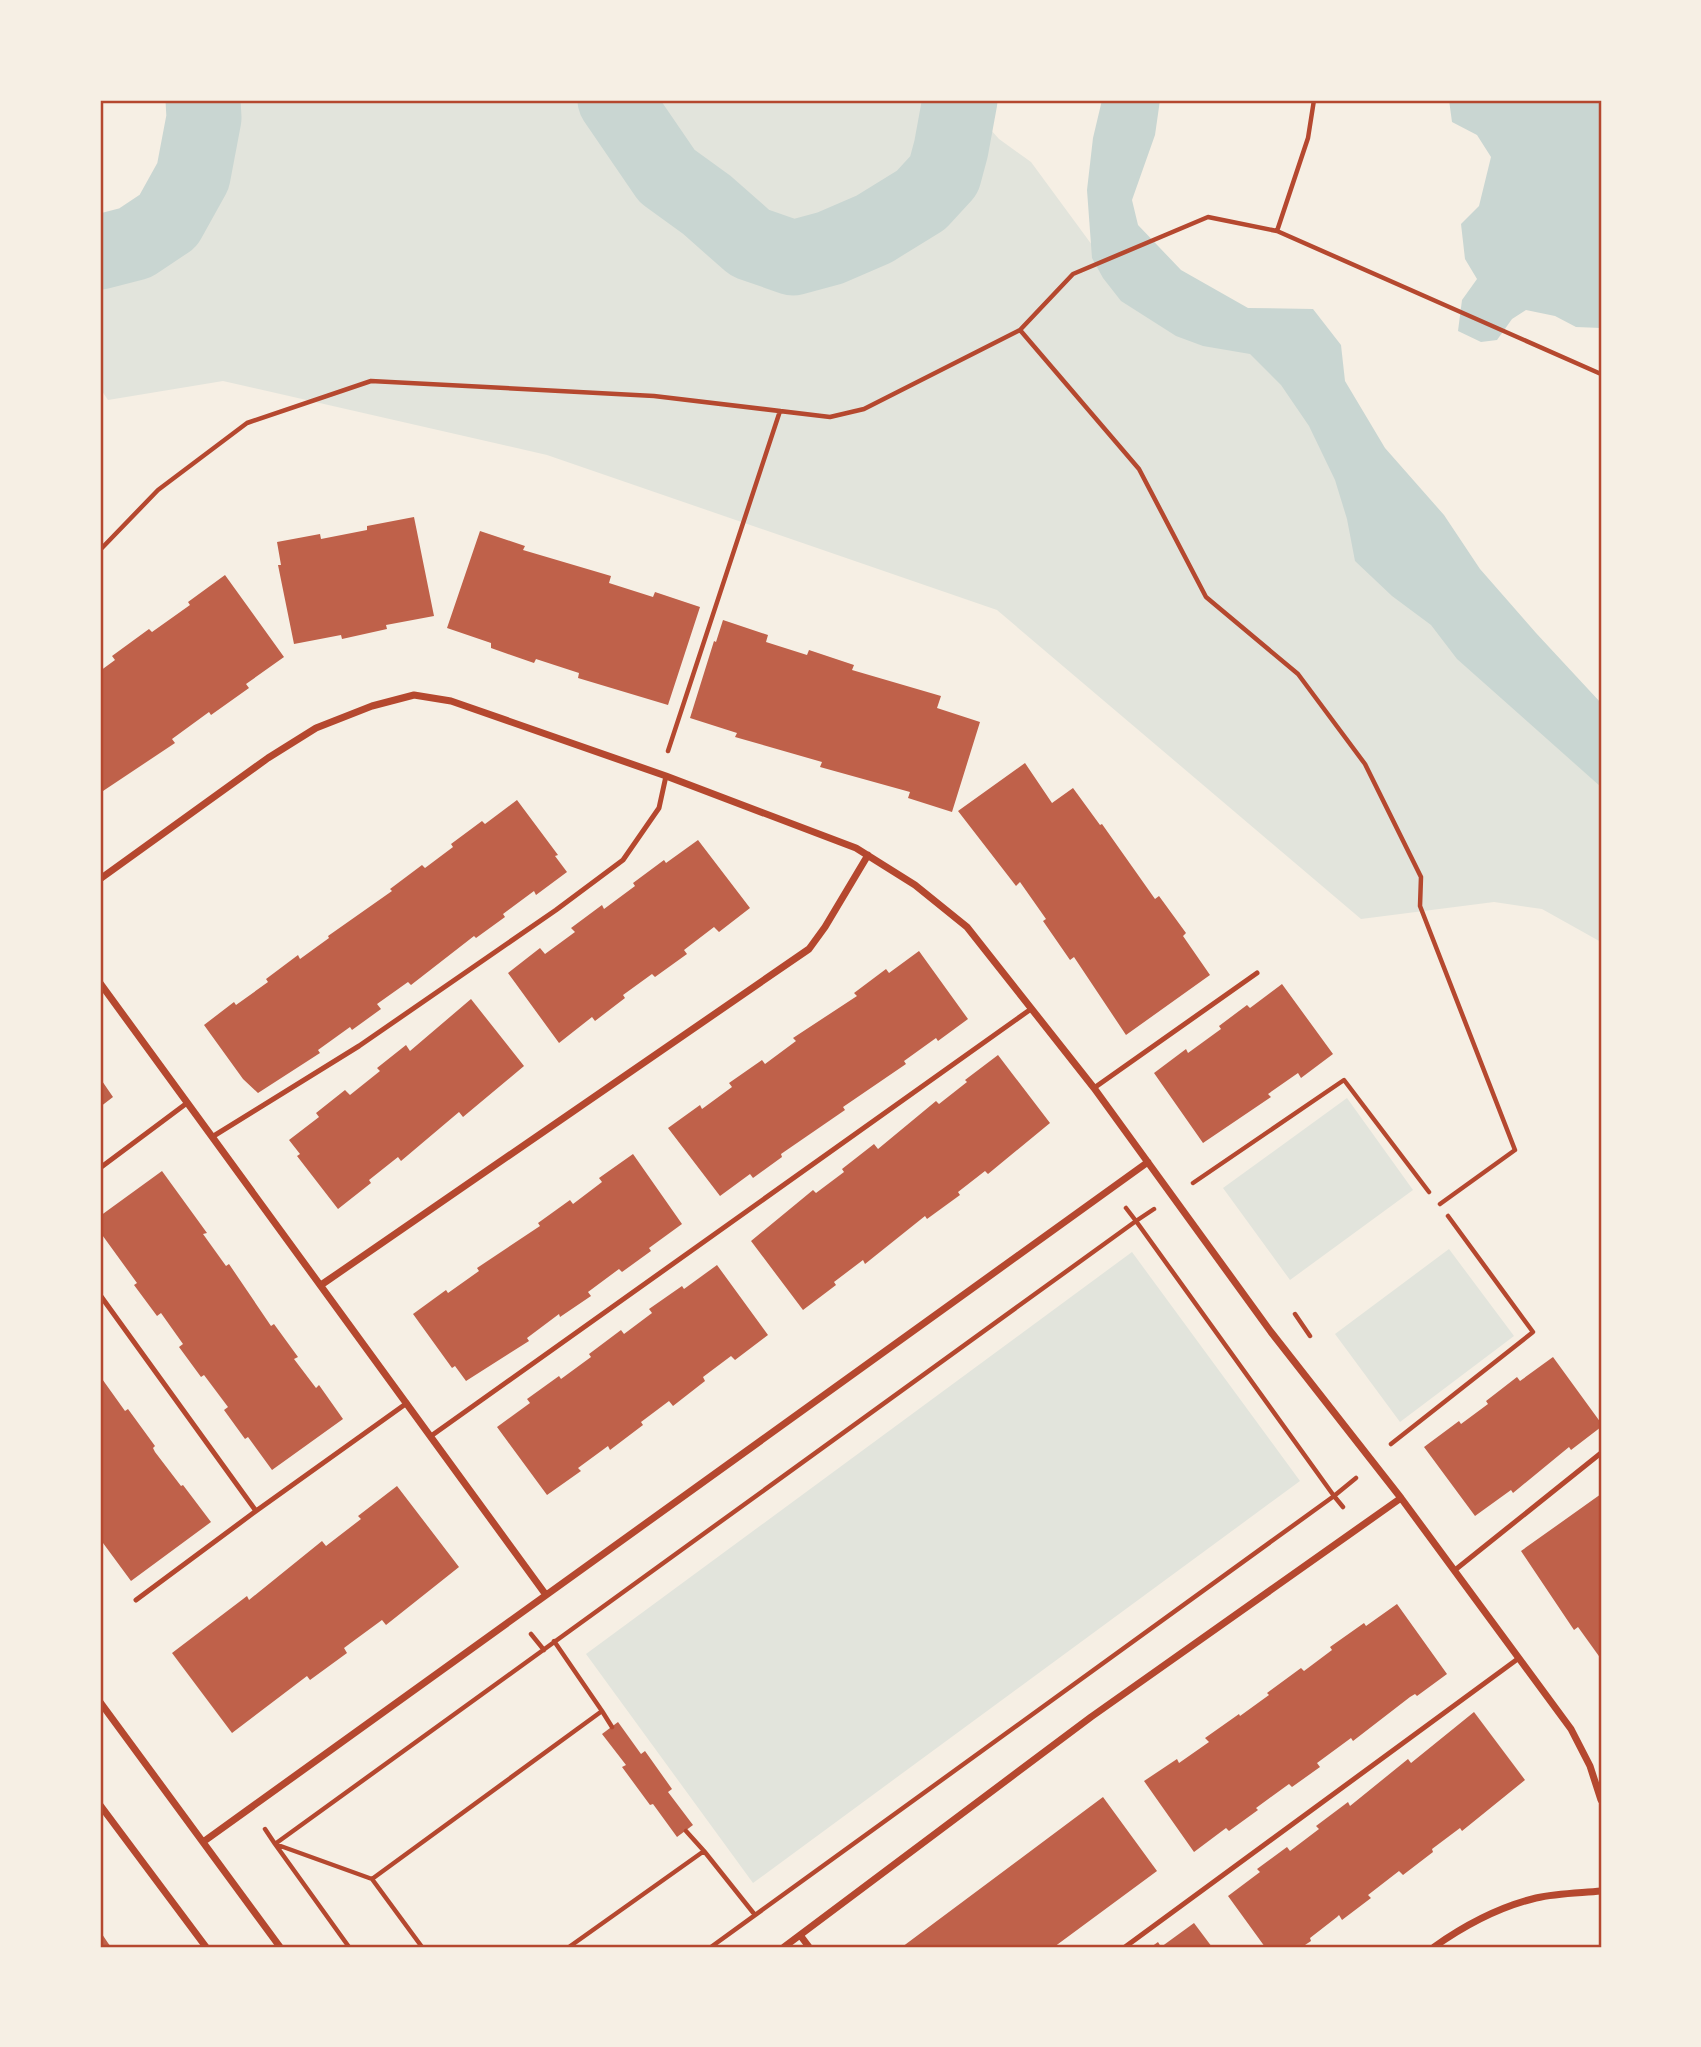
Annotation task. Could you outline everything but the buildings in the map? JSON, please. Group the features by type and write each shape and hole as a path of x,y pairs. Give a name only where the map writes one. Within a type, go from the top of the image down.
{"street":[{"path":"100,879 268,758 316,728 372,706 414,695 451,701 666,776 856,848 868,855 915,885 967,927 1094,1088 1271,1332 1401,1497 1571,1729 1590,1766 1601,1800"},
{"path":"321,1285 809,949 868,855"},
{"path":"100,983 546,1595"},
{"path":"202,1842 1149,1162"},
{"path":"784,1947 1091,1717 1401,1497"},
{"path":"100,1702 280,1947"},
{"path":"100,1805 206,1947"},
{"path":"1434,1947 1501,1909 1538,1898 1601,1891"},
{"path":"800,1935 809,1947"}],"lane":[{"path":"212,1137 359,1046 556,910 623,860 659,808 666,776"},
{"path":"1094,1088 1256,973"},
{"path":"431,1436 1031,1009"},
{"path":"100,1168 187,1103"},
{"path":"100,1295 256,1511"},
{"path":"136,1600 407,1403"},
{"path":"1455,1570 1601,1453"},
{"path":"1125,1947 1519,1658"}],"path":[{"path":"1278,232 1308,138 1314,100"},
{"path":"100,550 158,490 247,423 371,381 654,396 830,417 864,409 1020,330 1073,274 1208,217 1278,232 1601,374"},
{"path":"1020,330 1139,469 1206,597 1298,674 1365,764 1421,877 1420,906 1516,1150 1440,1204"},
{"path":"666,776 668,745 781,410"},
{"path":"275,1844 1136,1221 1344,1080 1429,1192"},
{"path":"1111,1189 1359,1527"},
{"path":"1389,1446 1533,1332 1448,1216"},
{"path":"1294,1314 1310,1336"},
{"path":"711,1947 1334,1496 1374,1464"},
{"path":"554,1641 612,1727"},
{"path":"372,1879 602,1711"},
{"path":"250,1808 349,1947"},
{"path":"686,1831 755,1915"},
{"path":"275,1844 372,1879 422,1947"},
{"path":"569,1947 704,1852"}],"shaded area":[{"path":"203,100 964,100 999,139 1031,162 1092,245 1290,365 1601,739 1601,942 1542,909 1494,902 1361,919 997,610 547,455 223,381 108,400 100,388 100,252 135,243 168,221 193,176 204,118"},
{"path":"1102,100 1160,100 1155,135 1132,200 1138,225 1181,270 1248,308 1313,309 1341,345 1345,381 1385,448 1444,515 1480,569 1601,703 1601,787 1457,659 1431,625 1392,596 1355,561 1347,519 1335,480 1309,426 1281,385 1250,354 1203,346 1176,336 1121,301 1103,278 1092,258 1087,190 1093,138"},
{"path":"1449,100 1601,100 1601,328 1576,327 1555,316 1526,310 1512,319 1497,340 1481,342 1458,331 1462,300 1477,279 1465,259 1461,224 1479,206 1491,157 1477,135 1452,122"},
{"path":"1347,1098 1413,1190 1290,1280 1223,1188"},
{"path":"1449,1249 1514,1336 1400,1422 1335,1334"},
{"path":"1132,1252 1300,1481 753,1883 586,1654"}],"waterway":[{"path":"100,252 135,243 168,221 193,176 204,118 203,100"},
{"path":"615,100 667,176 707,205 750,243 793,258 830,248 874,229 921,200 944,175 960,100"}]}
